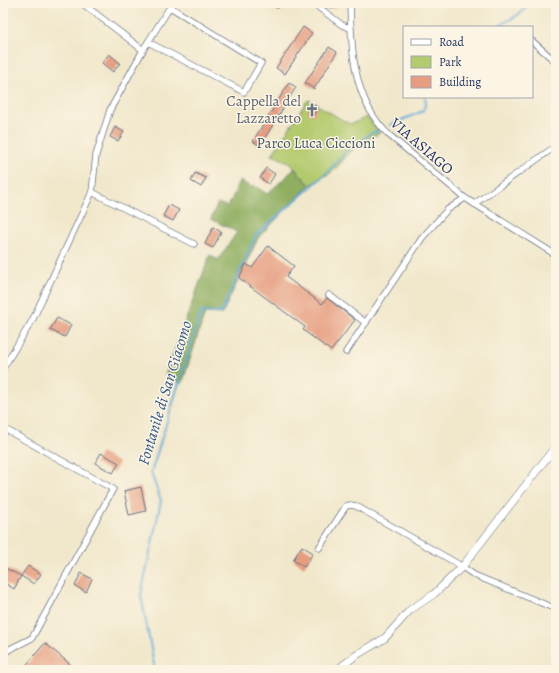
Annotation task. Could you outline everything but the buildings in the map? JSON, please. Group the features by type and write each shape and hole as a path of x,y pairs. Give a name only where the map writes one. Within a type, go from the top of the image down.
{"street":[{"path":"82,3 143,50"},
{"path":"313,3 342,25 350,28"},
{"name":"VIA ASIAGO","path":"350,3 350,28 354,65 358,81 369,108 378,123 389,135 465,198 556,255"},
{"path":"3,368 32,320 92,192 96,155 110,110 143,50 148,42 172,5 261,63 244,92 148,42"},
{"path":"533,43 556,62"},
{"path":"474,204 556,146"},
{"path":"92,192 194,244"},
{"path":"346,352 422,238 447,210 465,198"},
{"path":"329,295 366,323"},
{"path":"3,428 113,490 32,638 8,650 3,656"},
{"path":"337,670 355,656 385,638 410,610 434,594 462,567 556,446"},
{"path":"319,548 343,509 350,504 462,567 467,572 556,609"}],"green space":[{"name":"Parco Luca Ciccioni","path":"309,100 351,124 367,117 380,133 359,143 332,172 310,185 289,162 272,155 306,102"},
{"path":"294,168 310,185 258,238 222,314 205,313 182,384 165,375 210,255 218,260 237,232 211,219 218,203 228,207 240,181 251,187 255,186 267,194"}],"waterway":[{"name":"Fontanile di San Giacomo","path":"499,26 518,15 531,3"},
{"name":"Fontanile di San Giacomo","path":"390,125 423,111 426,103 425,98"},
{"name":"Fontanile di San Giacomo","path":"155,670 141,595 161,501 151,473 201,312 221,313 256,235 328,172 347,150 371,133 378,131"}],"place":[{"name":"Cappella del Lazzaretto","path":"312,110"}]}
